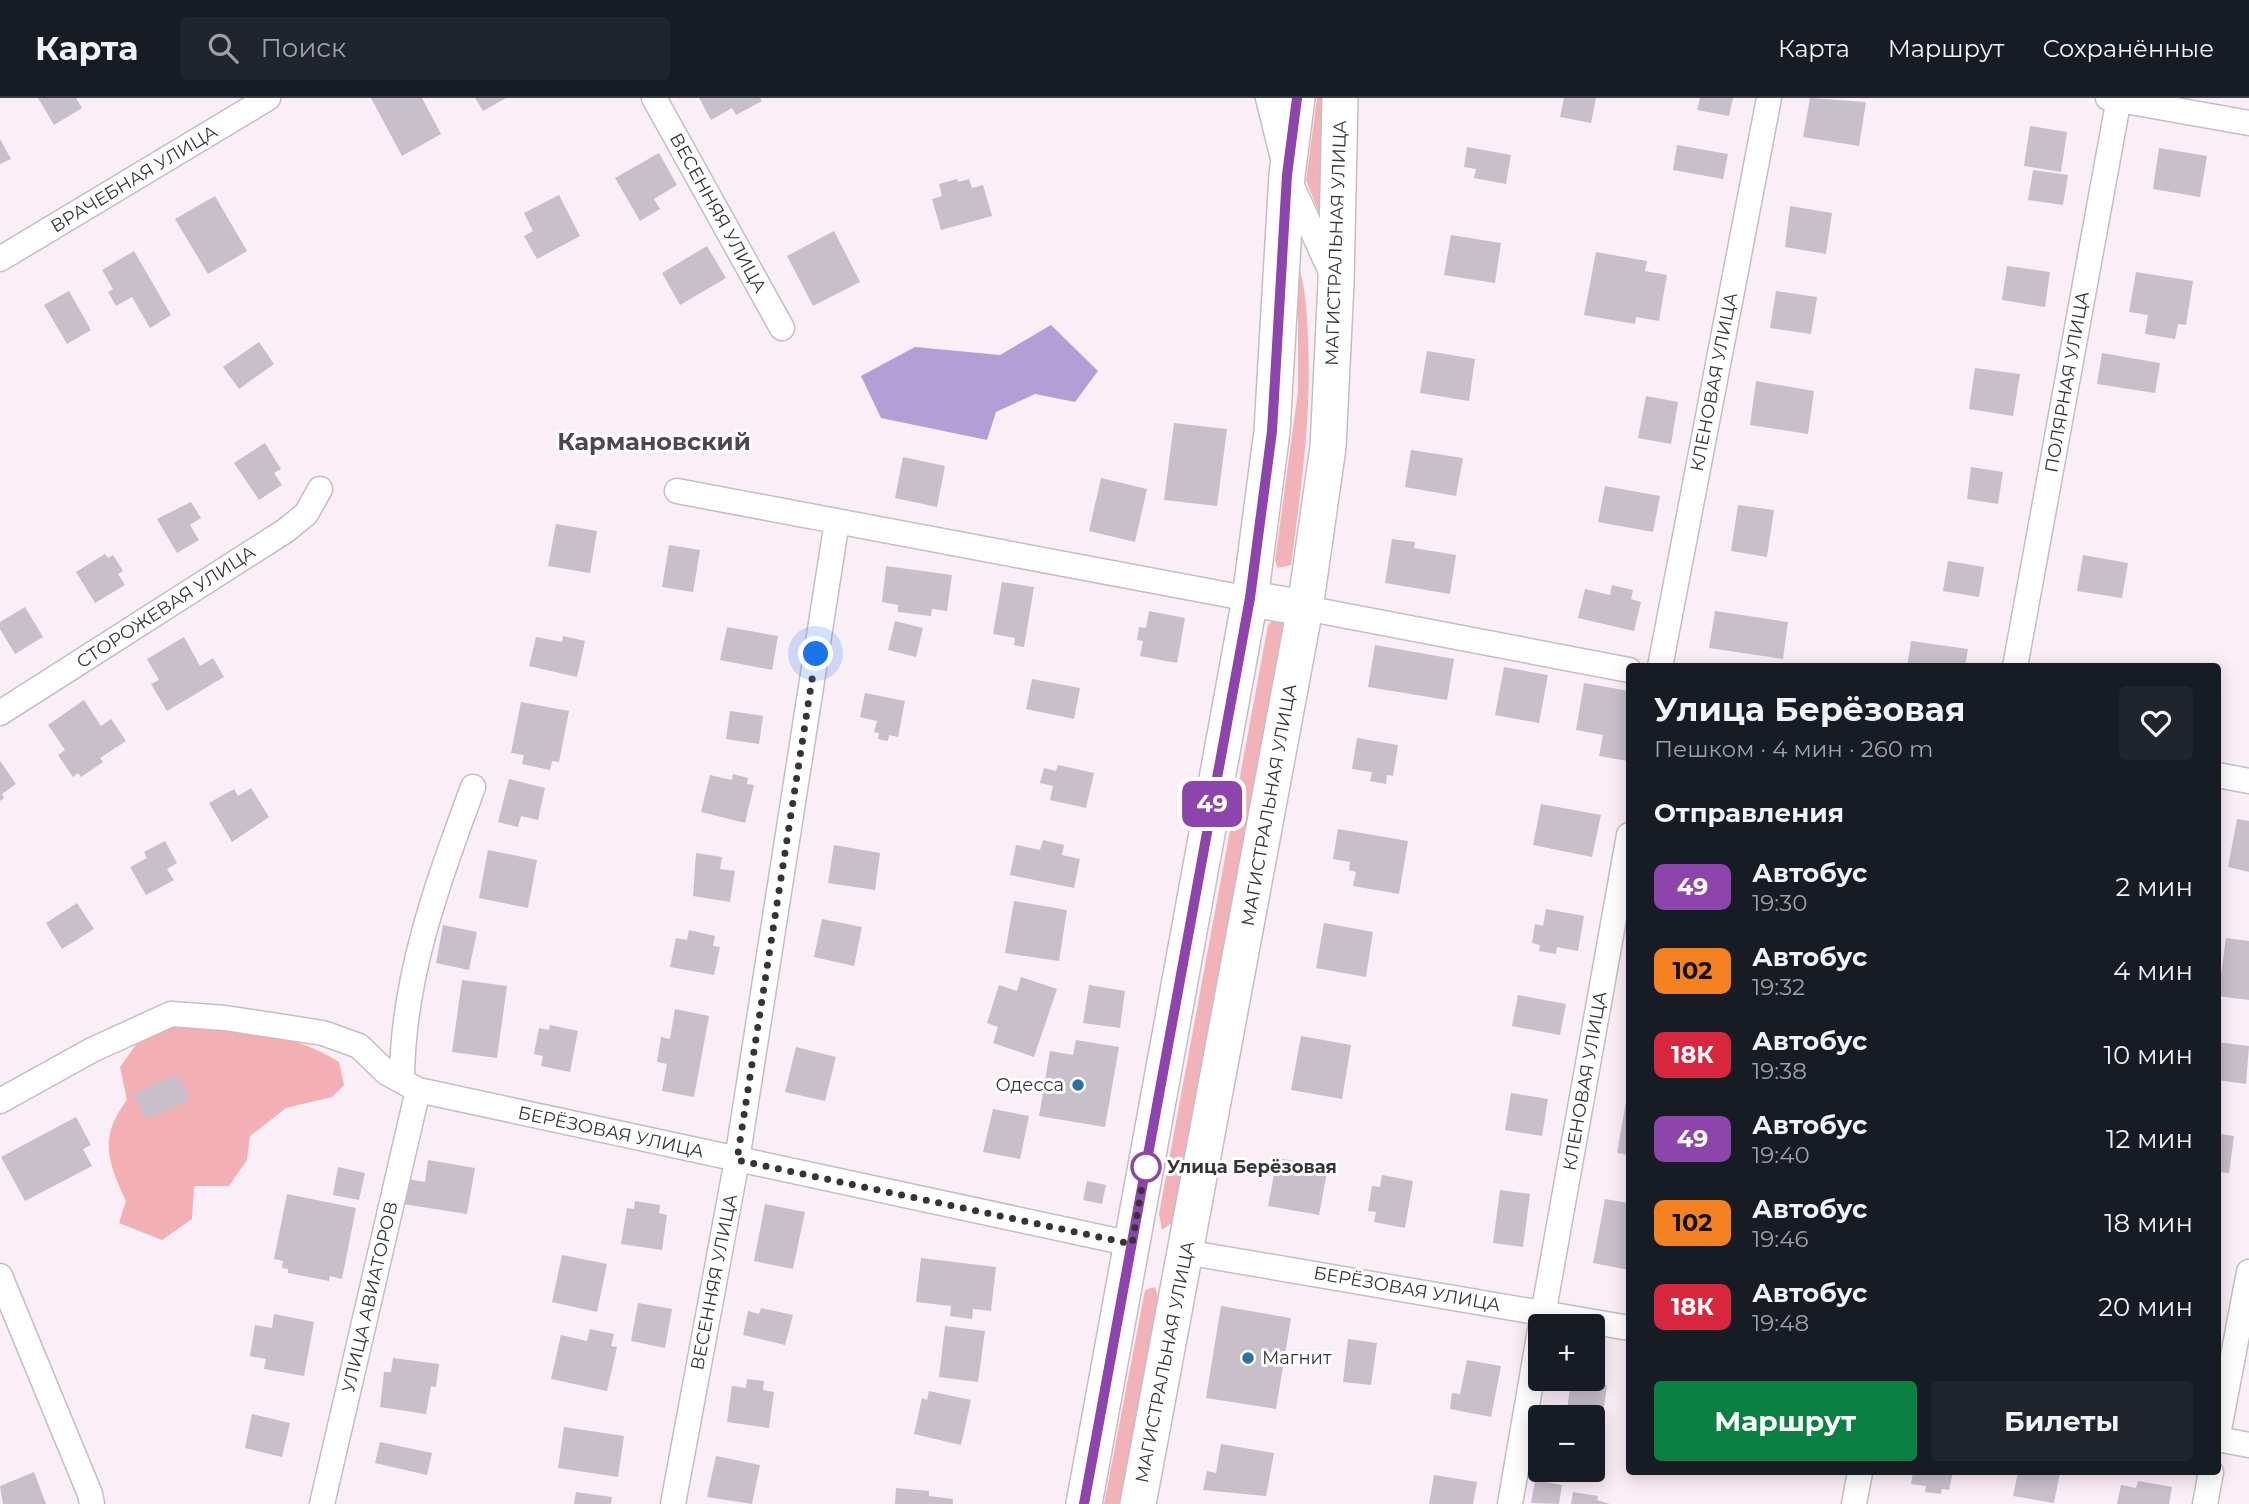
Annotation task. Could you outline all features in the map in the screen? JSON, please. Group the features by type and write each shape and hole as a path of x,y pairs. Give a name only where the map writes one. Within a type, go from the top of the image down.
{"main road":[{"path":"1084,1504 1250,598 1272,431 1287,175 1297,98"},
{"name":"МАГИСТРАЛЬНАЯ УЛИЦА","path":"1138,1504 1305,608 1328,447 1336,283 1340,98"},
{"path":"1250,598 1305,608"},
{"path":"1132,1244 1185,1252"}],"street":[{"name":"ВЕСЕННЯЯ УЛИЦА","path":"654,98 782,328"},
{"path":"1268,98 1287,175 1336,283"},
{"name":"КЛЕНОВАЯ УЛИЦА","path":"1661,663 1769,98"},
{"path":"2115,99 2249,123"},
{"name":"ПОЛЯРНАЯ УЛИЦА","path":"2016,663 2115,99"},
{"name":"ВРАЧЕБНАЯ УЛИЦА","path":"0,259 262,102"},
{"name":"СТОРОЖЕВАЯ УЛИЦА","path":"0,713 285,531 306,514 320,489"},
{"path":"677,491 1250,598"},
{"name":"ВЕСЕННЯЯ УЛИЦА","path":"673,1504 737,1160 837,520"},
{"path":"1305,608 1626,669"},
{"path":"2221,776 2249,781"},
{"name":"УЛИЦА АВИАТОРОВ","path":"322,1504 410,1085 405,1011 436,886 472,787"},
{"name":"КЛЕНОВАЯ УЛИЦА","path":"1543,1314 1626,852"},
{"path":"0,1101 92,1050 171,1014 323,1033 359,1046 387,1073 410,1085"},
{"name":"БЕРЁЗОВАЯ УЛИЦА","path":"410,1085 737,1160 1132,1244"},
{"name":"БЕРЁЗОВАЯ УЛИЦА","path":"1185,1252 1528,1320"},
{"path":"2221,1418 2249,1272"},
{"path":"0,1276 92,1504"},
{"name":"БЕРЁЗОВАЯ УЛИЦА","path":"1605,1327 1626,1328"},
{"name":"КЛЕНОВАЯ УЛИЦА","path":"1510,1504 1529,1391"},
{"path":"2221,1440 2249,1445"},
{"path":"1854,1504 1859,1475"},
{"path":"2206,1504 2211,1475"}],"shaded area":[{"path":"1317,98 1325,98 1324,226 1306,180"},
{"path":"1298,264 1307,320 1307,424 1291,565 1278,568 1275,561 1298,391"},
{"path":"1051,325 1098,371 1075,402 1035,394 996,412 987,440 881,418 861,376 915,347 1000,355"},
{"path":"1279,614 1284,629 1173,1222 1162,1230 1159,1214 1268,625"},
{"path":"174,1027 238,1031 301,1044 339,1062 344,1085 332,1097 286,1108 250,1136 247,1160 229,1186 194,1186 192,1219 162,1240 119,1223 126,1201 114,1174 109,1138 112,1126 127,1100 120,1067 141,1038"},
{"path":"1155,1287 1159,1300 1122,1504 1104,1504 1145,1290"}],"building":[{"path":"38,98 76,98 82,108 54,125"},
{"path":"371,98 422,98 441,134 402,156"},
{"path":"475,98 506,98 483,111"},
{"path":"699,98 760,98 762,101 736,115 732,108 711,120"},
{"path":"1564,98 1596,98 1591,123 1560,117"},
{"path":"1700,98 1733,98 1729,116 1697,110"},
{"path":"1810,98 1866,102 1859,146 1803,137"},
{"path":"2030,126 2067,132 2061,172 2024,166"},
{"path":"0,139 11,159 0,164"},
{"path":"1677,145 1728,154 1723,179 1673,170"},
{"path":"1467,147 1511,155 1506,184 1474,178 1476,169 1464,167"},
{"path":"2159,148 2207,156 2200,197 2153,189"},
{"path":"659,153 677,185 654,199 660,209 640,221 615,178"},
{"path":"2033,170 2068,175 2063,205 2028,200"},
{"path":"957,179 958,182 969,179 972,188 983,185 992,216 941,230 932,199 942,196 939,184"},
{"path":"559,195 580,236 537,259 524,236 533,231 524,213"},
{"path":"215,196 247,251 208,274 175,219"},
{"path":"1790,206 1832,213 1826,254 1785,247"},
{"path":"834,231 860,282 813,306 787,256"},
{"path":"1451,235 1501,243 1495,283 1444,275"},
{"path":"707,246 726,278 680,305 662,273"},
{"path":"134,251 171,315 150,328 132,297 116,306 108,292 113,289 102,270"},
{"path":"1596,252 1647,261 1645,271 1667,275 1659,321 1636,317 1635,324 1584,315"},
{"path":"2007,266 2050,272 2045,307 2002,300"},
{"path":"2136,272 2193,281 2186,325 2178,324 2175,339 2145,334 2148,315 2129,312"},
{"path":"69,291 91,330 67,344 44,305"},
{"path":"1776,291 1817,297 1811,334 1770,328"},
{"path":"259,342 274,364 239,389 223,367"},
{"path":"1427,351 1475,359 1469,401 1420,393"},
{"path":"2102,353 2160,363 2155,393 2097,384"},
{"path":"1975,368 2020,374 2013,416 1969,409"},
{"path":"1756,381 1814,391 1808,434 1750,425"},
{"path":"1646,396 1678,402 1671,444 1638,438"},
{"path":"1174,423 1227,429 1217,506 1164,500"},
{"path":"265,443 281,469 274,473 282,485 259,500 234,463"},
{"path":"1411,450 1463,458 1456,496 1405,487"},
{"path":"903,457 945,466 937,507 895,498"},
{"path":"1971,467 2003,472 1998,504 1967,499"},
{"path":"1101,478 1147,489 1135,542 1089,531"},
{"path":"1605,486 1660,496 1653,532 1598,522"},
{"path":"191,502 201,518 190,525 199,540 177,553 157,519"},
{"path":"1738,505 1774,510 1767,557 1731,551"},
{"path":"556,524 597,531 590,573 548,566"},
{"path":"1392,539 1415,542 1414,548 1456,555 1450,594 1385,583"},
{"path":"669,545 700,550 693,592 662,587"},
{"path":"105,554 108,558 113,555 123,571 118,574 125,585 95,603 76,572"},
{"path":"2083,555 2128,563 2122,598 2077,591"},
{"path":"1948,561 1984,567 1979,597 1943,591"},
{"path":"886,566 952,575 947,611 932,609 931,616 898,612 898,605 882,602"},
{"path":"1002,582 1034,587 1024,647 1014,645 1015,638 993,634"},
{"path":"1612,585 1633,590 1631,599 1641,602 1634,631 1578,618 1585,589 1610,595"},
{"path":"25,607 43,637 15,654 0,629 0,622"},
{"path":"1149,611 1185,618 1177,663 1140,656 1143,641 1137,640 1139,627 1146,628"},
{"path":"1715,611 1788,622 1783,659 1709,648"},
{"path":"895,621 923,628 916,657 888,650"},
{"path":"727,627 778,636 772,670 720,660"},
{"path":"563,636 585,641 577,677 529,666 536,637 562,642"},
{"path":"184,637 200,666 213,658 224,677 167,711 151,684 159,680 147,659"},
{"path":"1911,641 1968,649 1966,663 1908,663"},
{"path":"1375,645 1454,659 1447,700 1368,687"},
{"path":"1504,667 1548,675 1539,723 1495,715"},
{"path":"1032,679 1080,688 1074,719 1026,709"},
{"path":"1584,683 1626,690 1626,761 1599,756 1603,735 1576,730"},
{"path":"865,693 905,701 898,737 889,735 888,741 878,739 879,733 874,732 877,721 860,717"},
{"path":"84,700 101,726 111,719 126,741 100,758 103,762 81,777 78,773 73,777 58,755 65,750 48,725"},
{"path":"521,702 569,711 559,762 552,761 550,770 522,764 524,755 511,753"},
{"path":"730,711 763,716 759,744 726,739"},
{"path":"1357,738 1398,745 1393,776 1387,775 1386,784 1370,781 1372,772 1352,769"},
{"path":"0,761 16,784 2,794 4,798 0,801"},
{"path":"1058,765 1094,773 1086,808 1050,800 1053,786 1040,783 1044,768 1056,771"},
{"path":"733,774 748,778 747,784 754,785 745,823 701,812 710,775 732,780"},
{"path":"509,779 545,788 538,820 521,816 518,827 498,822"},
{"path":"251,788 269,817 232,842 209,803 234,789 238,796"},
{"path":"1541,804 1601,815 1592,857 1533,845"},
{"path":"2237,819 2249,821 2249,872 2228,867"},
{"path":"1338,829 1408,841 1399,894 1353,886 1356,872 1349,870 1350,862 1333,859"},
{"path":"1043,840 1064,845 1062,855 1080,859 1074,888 1010,875 1016,845 1040,850"},
{"path":"165,841 177,863 167,869 174,880 146,895 130,867 147,858 144,852"},
{"path":"834,845 880,853 875,890 828,883"},
{"path":"488,850 537,860 528,908 479,898"},
{"path":"696,853 722,857 720,869 735,871 730,902 693,896"},
{"path":"1014,901 1067,910 1059,961 1005,953"},
{"path":"77,903 94,929 62,949 46,923"},
{"path":"1546,909 1584,916 1578,951 1557,947 1556,954 1539,951 1540,945 1532,943 1535,924 1543,926"},
{"path":"822,919 862,927 854,966 814,957"},
{"path":"1324,923 1373,932 1366,977 1316,968"},
{"path":"443,925 477,932 469,970 436,963"},
{"path":"689,930 715,936 713,946 720,947 714,975 670,967 676,938 687,940"},
{"path":"2226,938 2249,941 2249,1000 2221,996"},
{"path":"1021,977 1057,989 1034,1057 993,1043 998,1027 987,1023 999,985 1017,991"},
{"path":"462,980 507,986 497,1058 452,1052"},
{"path":"1089,985 1125,991 1120,1028 1083,1023"},
{"path":"1518,995 1566,1004 1560,1035 1512,1026"},
{"path":"675,1009 709,1016 694,1097 662,1091 667,1064 657,1062 661,1037 670,1039"},
{"path":"550,1025 578,1031 570,1072 541,1066 543,1056 534,1054 539,1028 549,1030"},
{"path":"1301,1036 1351,1045 1342,1099 1291,1090"},
{"name":"Одесса","path":"1076,1040 1119,1047 1105,1127 1039,1116 1050,1051 1073,1055"},
{"path":"2221,1042 2249,1046 2246,1084 2221,1081"},
{"path":"796,1047 836,1057 825,1101 785,1092"},
{"path":"177,1074 190,1100 146,1120 134,1094"},
{"path":"1511,1093 1548,1099 1542,1136 1505,1130"},
{"path":"1626,1102 1626,1154 1617,1153"},
{"path":"993,1109 1029,1116 1020,1159 983,1152"},
{"path":"76,1117 91,1145 83,1149 92,1166 25,1201 1,1157"},
{"path":"2221,1134 2234,1136 2229,1173 2221,1172"},
{"path":"1277,1158 1328,1167 1319,1215 1268,1206"},
{"path":"428,1160 475,1168 467,1214 403,1204 408,1179 425,1182"},
{"path":"338,1167 365,1173 359,1200 333,1195"},
{"path":"1382,1175 1413,1181 1405,1228 1374,1222 1376,1212 1368,1211 1372,1186 1380,1187"},
{"path":"1087,1181 1106,1185 1102,1204 1083,1200"},
{"path":"1500,1190 1530,1194 1523,1247 1493,1243"},
{"path":"287,1194 356,1208 342,1279 330,1276 329,1281 288,1273 288,1269 282,1268 283,1261 274,1259"},
{"path":"1605,1199 1626,1202 1626,1269 1593,1263"},
{"path":"635,1201 660,1205 659,1213 667,1215 662,1250 621,1244 627,1208 634,1209"},
{"path":"765,1204 805,1212 793,1269 754,1261"},
{"path":"562,1255 607,1264 597,1312 552,1302"},
{"path":"921,1258 996,1267 991,1311 973,1309 972,1319 950,1316 951,1306 916,1302"},
{"path":"638,1303 672,1309 665,1348 631,1341"},
{"name":"Магнит","path":"1221,1306 1291,1318 1276,1409 1206,1398"},
{"path":"761,1308 793,1315 785,1345 743,1335 748,1311 759,1314"},
{"path":"274,1314 314,1322 304,1376 264,1369 266,1359 250,1356 255,1325 272,1328"},
{"path":"945,1326 985,1331 978,1382 939,1377"},
{"path":"590,1329 614,1334 611,1346 617,1347 607,1391 551,1379 561,1335 587,1341"},
{"path":"1348,1339 1377,1343 1371,1385 1343,1382"},
{"path":"393,1358 439,1364 436,1387 431,1386 426,1414 380,1407 384,1372 391,1372"},
{"path":"1467,1360 1501,1366 1491,1417 1450,1409 1452,1393 1460,1394"},
{"path":"747,1379 764,1381 763,1390 774,1392 769,1428 727,1422 732,1386 746,1388"},
{"path":"1607,1385 1604,1405 1568,1405 1570,1391 1605,1391"},
{"path":"929,1391 971,1400 961,1445 914,1434 922,1398 927,1400"},
{"path":"252,1414 290,1423 282,1457 245,1448"},
{"path":"564,1427 624,1436 618,1477 558,1468"},
{"path":"380,1442 432,1453 427,1475 375,1463"},
{"path":"1221,1444 1274,1453 1266,1496 1203,1490 1207,1471 1216,1473"},
{"path":"716,1456 760,1465 752,1504 707,1497"},
{"path":"34,1472 46,1504 3,1504 0,1486"},
{"path":"1434,1475 1477,1482 1473,1504 1429,1504"},
{"path":"1912,1475 1952,1475 1949,1490 1942,1489 1941,1494 1925,1492 1926,1486 1911,1484"},
{"path":"2017,1475 2059,1475 2054,1503 2013,1496"},
{"path":"2138,1481 2172,1487 2169,1504 2117,1504 2121,1485 2136,1488"},
{"path":"1535,1482 1562,1485 1559,1504 1531,1503"},
{"path":"896,1488 929,1491 929,1496 953,1499 953,1504 895,1504"},
{"path":"576,1492 612,1497 611,1504 574,1504"},
{"path":"1573,1492 1598,1496 1597,1500 1610,1504 1571,1504"}],"bus line":[{"name":"49","path":"1084,1504 1250,598 1272,431 1287,175 1297,98"}],"place":[{"name":"Одесса","path":"1078,1085"},
{"name":"Улица Берёзовая","path":"1146,1167"},
{"name":"Магнит","path":"1248,1358"}],"district":[{"name":"Кармановский","path":"654,442"}],"route":[{"path":"816,654 737,1160 1132,1244 1146,1163 1146,1167"}]}
